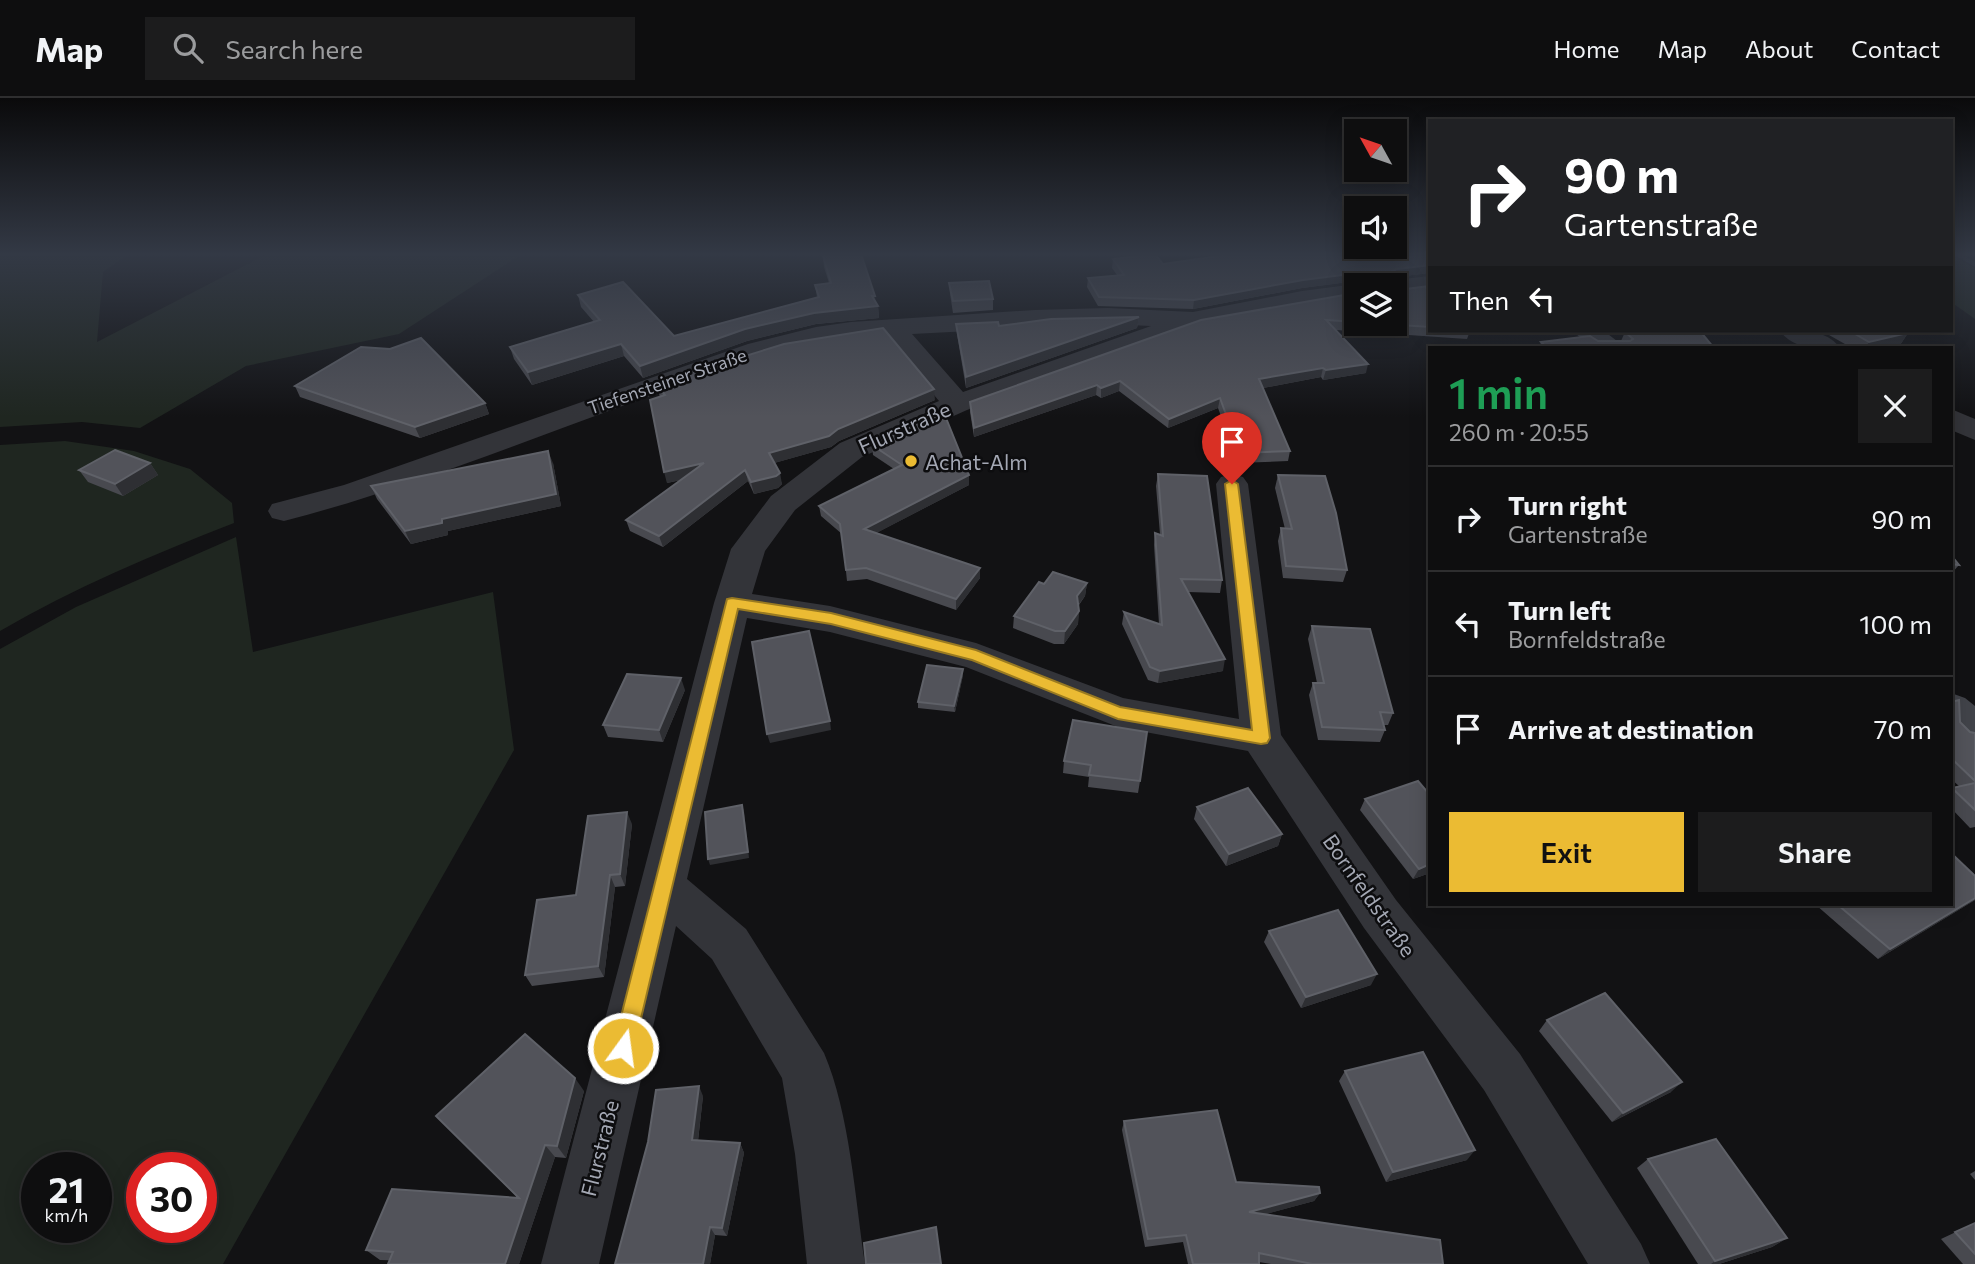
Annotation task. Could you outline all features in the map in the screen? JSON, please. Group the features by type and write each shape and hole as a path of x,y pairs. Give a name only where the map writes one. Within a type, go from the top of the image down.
{"main road":[{"path":"1589,333 1609,346"},
{"path":"1953,710 1975,729"}],"street":[{"name":"Tiefensteiner Straße","path":"284,511 355,492 758,350 816,335 1035,317 1108,316 1193,320 1253,308"},
{"name":"Flurstraße","path":"570,1264 732,603 748,550 783,503 851,450 957,404 1193,320"},
{"path":"892,327 957,404"},
{"path":"1798,333 1822,346"},
{"path":"1953,419 1975,431"},
{"name":"Bornfeldstraße","path":"1232,484 1261,738 1380,914 1502,1072 1621,1264"},
{"path":"732,603 831,619 976,656 1118,712 1261,738"},
{"path":"663,886 729,944 806,1071 822,1154 836,1264"}],"shaded area":[{"path":"0,308 100,308 97,342 162,308 438,308 399,334 246,366 140,428 82,422 0,427"},
{"path":"1960,308 1975,308 1975,319"},
{"path":"65,441 134,451 190,469 232,503 234,523 115,572 0,631 0,445"},
{"path":"236,537 253,652 493,592 514,750 223,1264 0,1264 0,649 76,607"}],"building":[{"path":"590,308 648,308 674,336 777,308 856,308 814,313 745,329 640,366 621,344 528,372 510,347 600,320"},
{"path":"1268,308 1344,308 1344,321 1326,320 1368,364 1326,370 1323,368 1259,379 1290,451 1240,453 1220,398 1169,419 1120,381 1101,388 1097,385 974,428 970,402 1201,320"},
{"path":"1407,308 1428,308 1428,327 1407,326"},
{"path":"1139,317 966,377 956,324 998,322 999,326 1051,319"},
{"path":"883,328 934,389 838,429 829,436 769,453 780,473 751,482 745,470 659,536 626,520 704,463 664,472 650,400 665,395 656,384 784,344"},
{"path":"1626,333 1702,333 1712,346 1545,346 1541,342 1590,336 1598,341 1633,339"},
{"path":"1853,333 1908,333 1869,342"},
{"path":"421,338 485,403 415,427 295,386 361,347 390,349"},
{"path":"944,413 969,475 864,529 980,568 956,599 866,568 846,570 840,524 819,506 902,465 872,445"},
{"path":"115,450 150,463 115,484 79,470"},
{"path":"548,451 556,494 442,519 442,523 405,531 371,486"},
{"path":"1158,474 1207,476 1222,580 1181,579 1225,659 1160,671 1150,667 1124,612 1162,625 1155,533 1163,536"},
{"path":"1278,475 1325,476 1336,513 1347,570 1286,566 1281,528 1292,529"},
{"path":"1053,572 1087,583 1077,596 1079,611 1065,631 1055,631 1014,616 1039,582 1044,584"},
{"path":"1312,626 1370,629 1393,713 1380,712 1385,730 1322,727 1313,683 1324,683"},
{"path":"809,631 830,721 767,734 752,642"},
{"path":"927,665 963,669 954,706 918,702"},
{"path":"627,674 681,678 659,730 603,725"},
{"path":"1959,700 1960,722 1970,732 1975,733 1975,781 1953,760 1953,702"},
{"path":"1073,720 1147,732 1140,781 1089,775 1091,765 1064,761"},
{"path":"1418,781 1428,793 1428,865 1419,869 1365,799"},
{"path":"1975,783 1975,810 1953,789"},
{"path":"1248,788 1282,834 1229,854 1197,807"},
{"path":"742,805 748,852 708,859 705,812"},
{"path":"627,812 620,874 610,875 598,966 525,975 537,900 576,895 588,816"},
{"path":"1953,855 1975,876 1975,898 1890,949 1839,906 1953,906"},
{"path":"1338,910 1377,974 1306,997 1269,931"},
{"path":"1605,993 1682,1082 1623,1113 1547,1020"},
{"path":"525,1034 575,1078 557,1146 545,1145 505,1264 388,1264 393,1252 366,1250 392,1189 519,1198 436,1116"},
{"path":"1423,1052 1475,1150 1393,1172 1345,1071"},
{"path":"699,1086 692,1140 740,1143 722,1228 710,1227 703,1264 615,1264 648,1142 656,1090"},
{"path":"1217,1110 1236,1182 1319,1187 1320,1193 1249,1212 1440,1240 1443,1264 1312,1264 1259,1253 1259,1264 1193,1264 1186,1235 1148,1239 1124,1121"},
{"path":"1716,1139 1787,1238 1715,1261 1648,1159"},
{"path":"1975,1223 1975,1254 1955,1232"},
{"path":"936,1227 941,1264 866,1264 864,1243"}],"place":[{"name":"Achat-Alm","path":"911,461"}],"route":[{"path":"623,1048 732,603 831,619 976,656 1118,712 1261,738 1232,484"}]}
